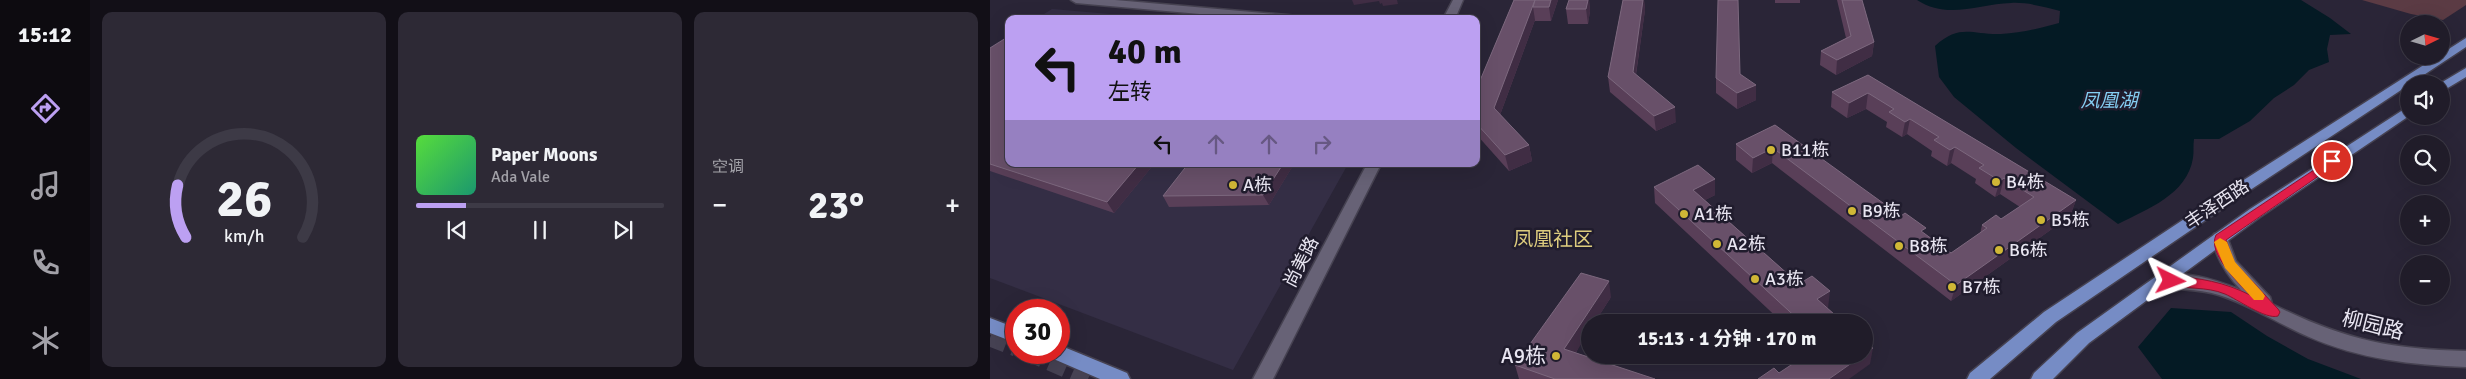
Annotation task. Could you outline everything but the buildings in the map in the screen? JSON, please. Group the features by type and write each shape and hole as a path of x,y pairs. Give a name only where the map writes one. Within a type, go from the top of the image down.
{"main road":[{"name":"丰泽西路","path":"1977,379 2050,317 2230,196 2466,42"},
{"path":"2450,82 2466,72"},
{"name":"丰泽西路","path":"2041,379 2083,338 2220,238 2400,116"},
{"path":"990,325 1005,331"},
{"path":"1070,358 1120,379"}],"street":[{"path":"1076,0 1251,15"},
{"path":"1451,15 1458,0"},
{"name":"尚美路","path":"1263,379 1372,167"},
{"path":"2220,238 2221,246 2229,264 2274,312"},
{"name":"柳园路","path":"2161,281 2181,280 2204,283 2227,290 2318,333 2366,349 2412,358 2466,359"}],"shaded area":[{"path":"2362,0 2466,0 2466,5 2450,15 2411,14"},
{"path":"1052,9 1121,15 1042,15"},
{"path":"1005,38 1005,167 1346,167 1233,370 1070,308 1070,299 1045,299 990,278 990,47"}],"water":[{"name":"凤凰湖","path":"1917,0 2301,0 2351,34 2330,35 2327,49 2329,62 2309,70 2294,85 2274,98 2250,121 2219,139 2194,139 2193,158 2183,182 2164,199 2118,224 2016,148 1954,97 1939,77 1935,46 1944,39 1959,32 2001,34 2031,30 2059,23 2060,11 2036,5 2017,3 1951,10 1928,6"},
{"path":"2171,308 2231,312 2267,336 2308,359 2361,379 2162,379 2138,347"}],"tunnel":[{"path":"990,338 1005,344"},
{"path":"1054,364 1088,379"}],"slow traffic":[{"path":"2220,242 2229,264 2258,296"}],"place":[{"name":"B11栋","path":"1771,150"},
{"name":"B4栋","path":"1996,182"},
{"name":"A栋","path":"1233,185"},
{"name":"B9栋","path":"1852,211"},
{"name":"A1栋","path":"1684,214"},
{"name":"B5栋","path":"2041,220"},
{"name":"A2栋","path":"1717,244"},
{"name":"B8栋","path":"1899,246"},
{"name":"B6栋","path":"1999,250"},
{"name":"A3栋","path":"1755,279"},
{"name":"B7栋","path":"1952,287"},
{"name":"A9栋","path":"1556,356"}],"district":[{"name":"凤凰社区","path":"1553,239"}],"route":[{"path":"2171,281 2181,280 2204,283 2227,290 2274,312 2229,264 2224,255 2220,238 2332,161"}]}
